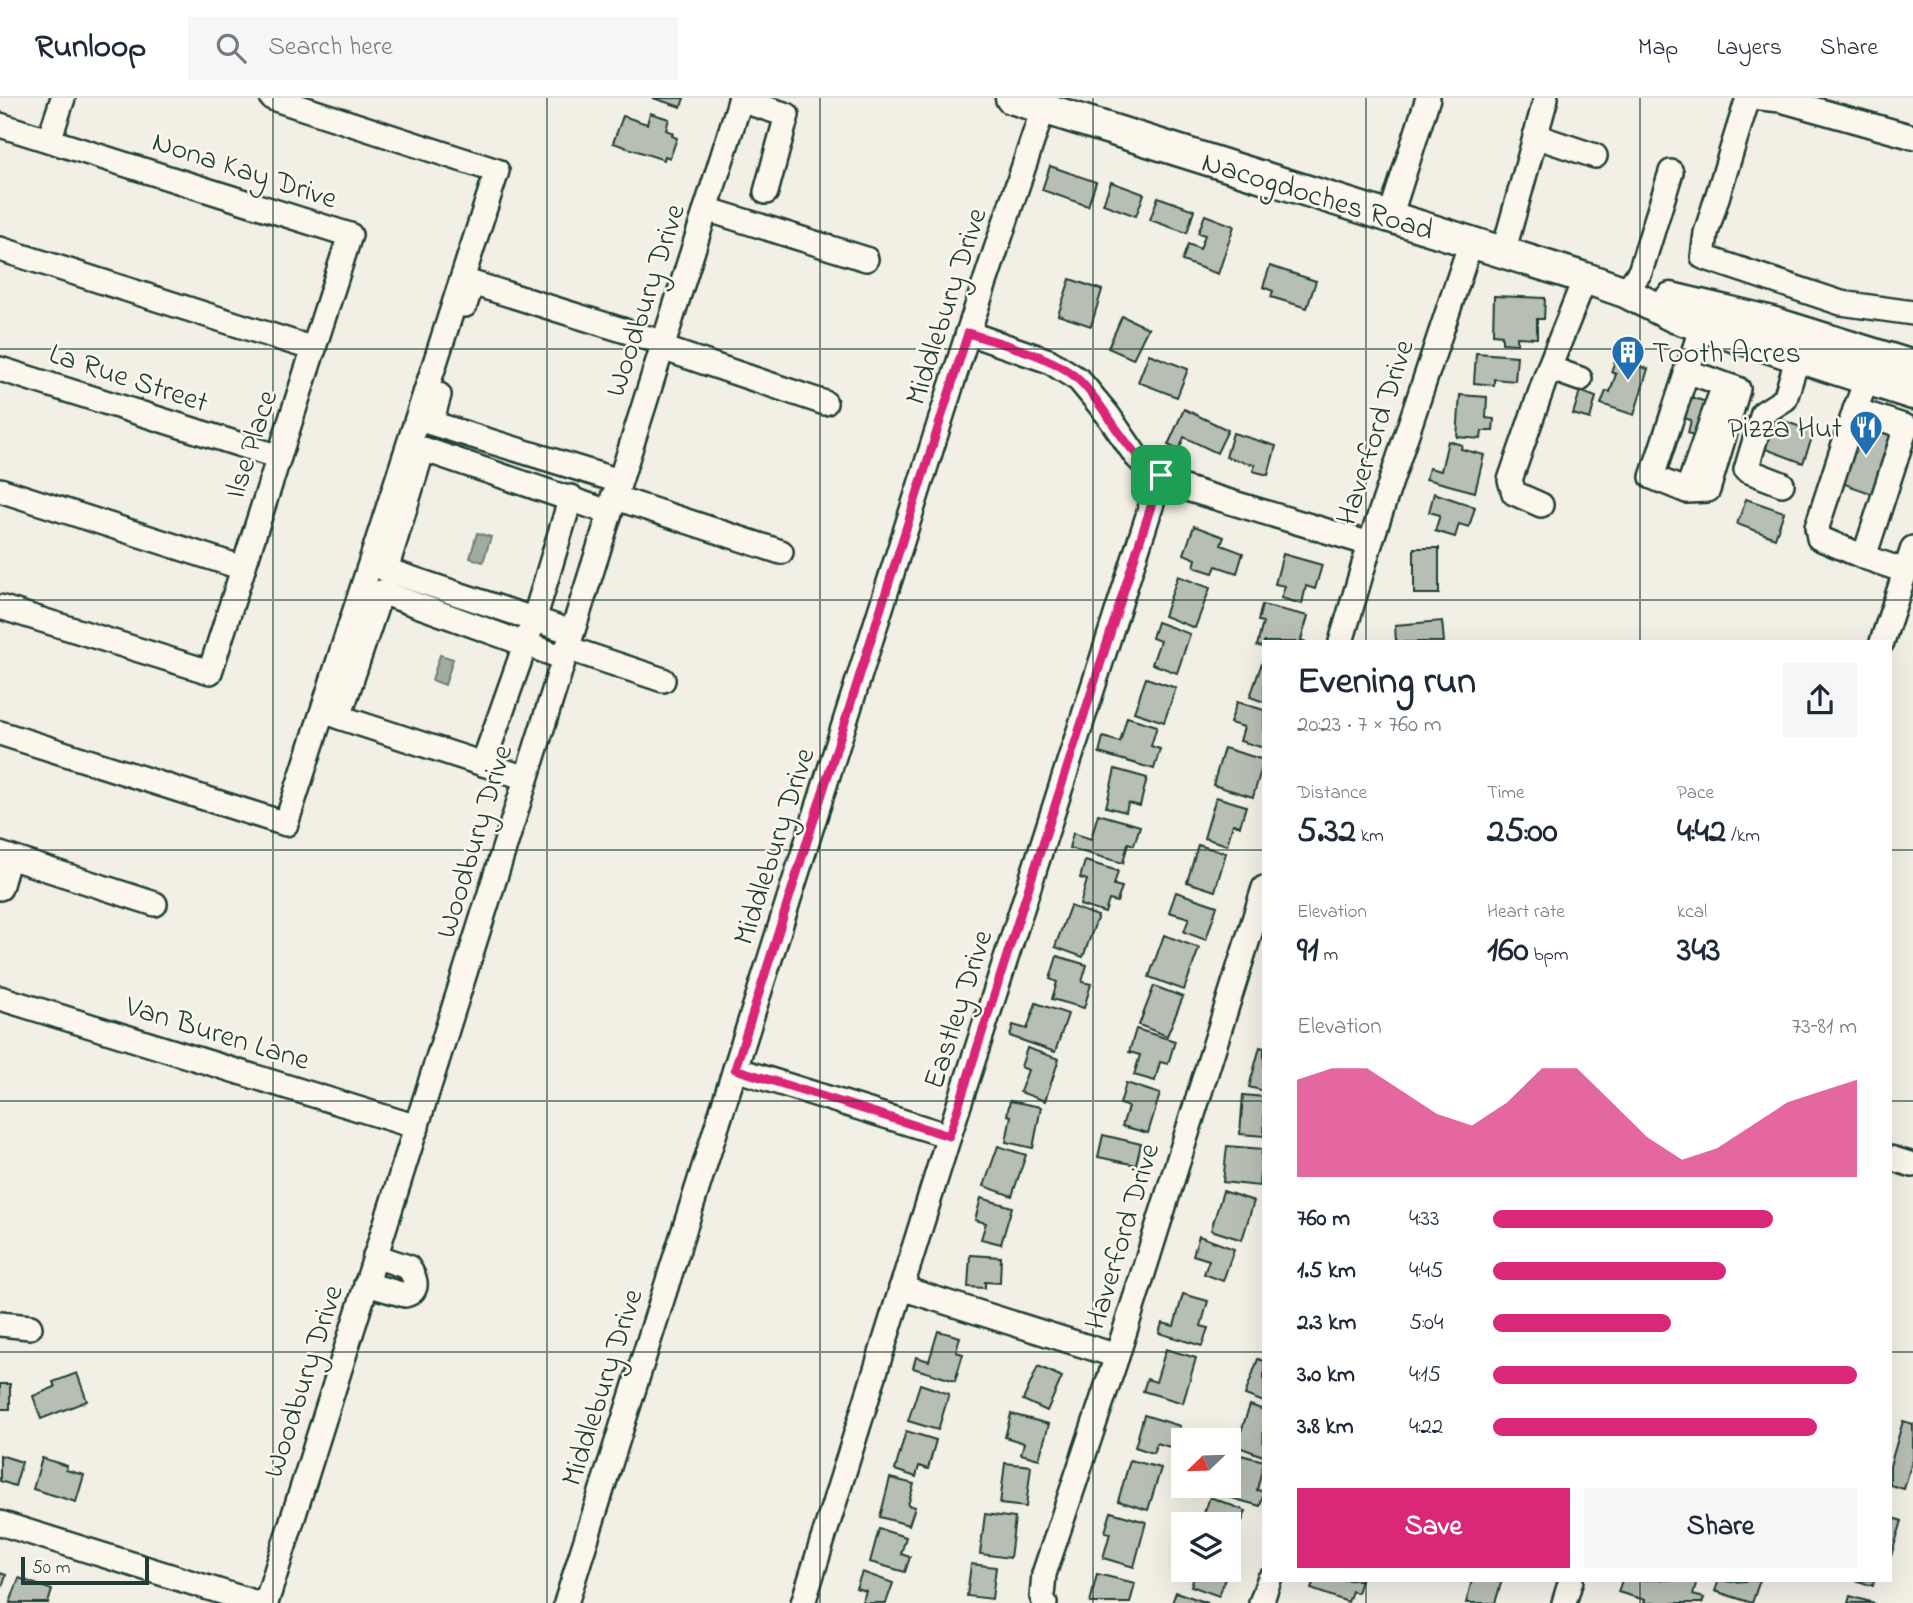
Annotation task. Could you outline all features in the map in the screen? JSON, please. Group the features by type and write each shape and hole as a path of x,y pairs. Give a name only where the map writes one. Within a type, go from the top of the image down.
{"main road":[{"name":"Nacogdoches Road","path":"1011,98 1585,278 1625,292 1674,317 1913,394"},
{"name":"Nacogdoches Road","path":"1625,292 1683,300 1719,309 1913,366"}],"street":[{"path":"49,140 63,98"},
{"path":"0,733 286,824 497,171 272,98"},
{"path":"1390,217 1429,98"},
{"path":"1503,253 1546,98"},
{"path":"1748,98 1706,233 1703,257 1841,303 1913,313"},
{"path":"1761,98 1781,100 1913,137"},
{"path":"740,99 787,115 766,192"},
{"name":"Woodbury Drive","path":"265,1603 740,99"},
{"name":"Middlebury Drive","path":"566,1603 968,333 1043,109"},
{"name":"Nona Kay Drive","path":"0,125 350,236"},
{"path":"1535,136 1595,156"},
{"path":"1625,292 1640,272 1671,172"},
{"path":"706,209 866,259"},
{"name":"Ilse Place","path":"0,607 210,672 350,236"},
{"name":"Haverford Drive","path":"1341,640 1471,242"},
{"path":"0,249 314,349"},
{"path":"1541,505 1514,493 1510,480 1585,278"},
{"path":"780,552 613,497 431,423 472,283 825,402"},
{"path":"1686,371 1738,389 1708,490 1687,491 1652,477 1686,371 1702,326"},
{"path":"968,333 1049,361 1079,380 1108,415 1136,456 1177,485 1370,544"},
{"path":"1782,484 1746,471 1763,413 1786,399 1798,357"},
{"name":"La Rue Street","path":"0,369 279,457"},
{"path":"1549,369 1580,379"},
{"path":"1867,379 1817,527 1819,538 1864,557 1910,562 1883,640"},
{"path":"1855,410 1906,427 1864,557"},
{"path":"568,646 534,620 386,570 424,449 570,497 613,497"},
{"name":"Eastley Drive","path":"803,1603 949,1136 1161,475"},
{"path":"0,490 243,568"},
{"path":"483,764 534,620 570,497"},
{"path":"526,778 339,717 381,592 526,643 568,646 663,680"},
{"path":"0,888 5,855 155,904"},
{"name":"Haverford Drive","path":"1045,1603 1042,1597 1044,1574 1262,894"},
{"name":"Van Buren Lane","path":"0,998 417,1127"},
{"path":"735,1069 949,1136"},
{"path":"1892,1159 1913,1165"},
{"path":"366,1284 405,1295 415,1287 416,1279 408,1267 375,1256"},
{"path":"901,1288 1116,1356"},
{"path":"0,1324 30,1327"},
{"path":"0,1523 257,1603"},
{"path":"1564,1603 1570,1582"}],"shaded area":[{"path":"477,533 491,537 483,562 470,558"},
{"path":"440,655 453,659 445,685 432,680"}],"building":[{"path":"653,98 684,98 681,107"},
{"path":"650,113 669,119 666,130 677,138 670,158 665,156 664,160 613,143 623,116 647,124"},
{"path":"1050,166 1096,182 1088,206 1042,190"},
{"path":"1111,182 1144,194 1136,216 1103,204"},
{"path":"1158,197 1194,210 1187,233 1150,220"},
{"path":"1205,215 1234,226 1218,274 1182,261 1188,244 1200,249 1205,235 1198,233"},
{"path":"1270,266 1316,281 1307,308 1271,297 1273,291 1263,287"},
{"path":"1070,279 1102,290 1091,326 1058,315"},
{"path":"1494,296 1545,298 1544,319 1537,319 1537,338 1517,337 1517,344 1502,343 1502,335 1493,334"},
{"path":"1122,316 1148,328 1133,359 1108,348"},
{"path":"1476,353 1517,356 1515,381 1494,379 1494,385 1474,383"},
{"path":"1149,354 1188,369 1177,397 1138,382"},
{"name":"Tooth Acres","path":"1616,358 1648,369 1634,415 1601,404 1606,391 1610,392 1616,374 1611,372"},
{"path":"1580,391 1596,397 1590,419 1573,414"},
{"path":"1460,395 1487,397 1486,418 1494,419 1493,431 1482,431 1481,439 1457,437"},
{"path":"1690,397 1721,406 1702,438 1688,433 1691,420 1683,418"},
{"path":"1184,409 1228,430 1217,453 1184,437 1179,450 1168,445"},
{"path":"1774,417 1814,432 1803,463 1763,448"},
{"name":"Pizza Hut","path":"1859,420 1893,431 1873,494 1839,482"},
{"path":"1233,433 1276,446 1268,475 1253,471 1255,465 1226,457"},
{"path":"1448,441 1462,445 1461,449 1484,455 1475,492 1426,479 1429,468 1441,471"},
{"path":"1434,493 1475,507 1469,527 1459,524 1455,537 1435,531 1440,515 1429,512"},
{"path":"1746,499 1784,512 1775,538 1737,524"},
{"path":"1194,526 1224,537 1221,545 1243,553 1237,573 1216,566 1213,573 1194,567 1196,559 1184,554"},
{"path":"1414,548 1439,548 1439,594 1414,594"},
{"path":"1283,554 1322,565 1315,589 1306,586 1302,604 1281,598 1285,586 1275,584"},
{"path":"1178,576 1210,588 1195,628 1164,616"},
{"path":"1262,605 1308,616 1301,640 1262,640 1262,647 1257,646 1263,622 1258,621"},
{"path":"1442,621 1444,640 1396,640 1395,625"},
{"path":"1157,622 1190,634 1177,673 1152,664 1160,641 1152,638"},
{"path":"1262,663 1262,701 1250,697"},
{"path":"1146,678 1176,688 1164,722 1134,712"},
{"path":"1237,702 1262,709 1262,747 1240,741 1244,727 1230,723"},
{"path":"1127,717 1157,726 1151,746 1160,749 1154,769 1099,753 1103,737 1120,742"},
{"path":"1224,748 1262,759 1253,797 1213,785"},
{"path":"1115,769 1147,778 1140,806 1128,803 1126,812 1106,807"},
{"path":"1216,797 1246,806 1240,826 1233,824 1227,845 1204,838"},
{"path":"1098,814 1140,826 1134,845 1128,843 1123,863 1069,848 1073,833 1091,839"},
{"path":"1198,845 1226,853 1215,891 1187,882"},
{"path":"1085,861 1118,871 1114,885 1122,887 1117,902 1109,900 1105,913 1080,905 1087,880 1080,878"},
{"path":"1176,892 1217,906 1206,940 1184,932 1189,918 1169,912"},
{"path":"1070,906 1098,916 1083,957 1055,947"},
{"path":"1164,935 1199,948 1184,990 1149,977"},
{"path":"1057,956 1087,965 1082,982 1091,984 1084,1008 1052,999 1057,982 1050,979"},
{"path":"1154,986 1183,997 1167,1036 1139,1025"},
{"path":"1036,1003 1068,1014 1055,1052 1010,1036 1013,1025 1027,1029"},
{"path":"1136,1029 1175,1041 1168,1064 1160,1062 1155,1081 1134,1075 1140,1055 1129,1052"},
{"path":"1260,1047 1262,1048 1262,1090 1249,1087"},
{"path":"1027,1048 1059,1059 1045,1101 1020,1092 1028,1070 1021,1067"},
{"path":"1126,1083 1160,1094 1148,1133 1122,1126 1128,1107 1120,1104"},
{"path":"1243,1095 1262,1097 1262,1136 1240,1134"},
{"path":"1010,1101 1041,1107 1033,1148 1006,1142 1011,1116 1007,1115"},
{"path":"1103,1135 1141,1144 1136,1165 1098,1157"},
{"path":"998,1146 1026,1155 1012,1196 984,1186"},
{"path":"1227,1146 1262,1149 1259,1186 1223,1182"},
{"path":"1223,1191 1254,1201 1242,1240 1211,1230"},
{"path":"981,1198 1012,1207 1001,1244 981,1239 986,1223 975,1220"},
{"path":"1199,1236 1234,1249 1223,1281 1204,1274 1209,1260 1193,1255"},
{"path":"970,1255 1001,1257 1000,1283 985,1282 985,1288 968,1287"},
{"path":"1183,1294 1208,1301 1201,1326 1208,1328 1202,1346 1159,1333 1162,1323 1174,1326"},
{"path":"938,1331 960,1337 956,1352 963,1354 955,1381 913,1368 916,1357 929,1361"},
{"path":"1166,1349 1196,1358 1183,1403 1143,1391 1147,1379 1156,1382"},
{"path":"1258,1359 1262,1360 1262,1401 1245,1395"},
{"path":"1038,1366 1062,1377 1047,1411 1023,1400"},
{"path":"77,1373 87,1401 41,1419 33,1396 55,1387 53,1382"},
{"path":"0,1384 10,1384 10,1409 0,1409"},
{"path":"920,1384 949,1394 938,1430 908,1421"},
{"path":"1250,1405 1262,1409 1262,1456 1241,1448 1241,1431"},
{"path":"1011,1414 1049,1424 1039,1459 1021,1454 1024,1443 1005,1437"},
{"path":"1144,1415 1180,1426 1171,1428 1171,1447 1157,1443 1153,1453 1135,1447"},
{"path":"1903,1421 1913,1424 1913,1458 1904,1489 1892,1486 1892,1459"},
{"path":"906,1431 936,1440 928,1469 919,1466 916,1477 895,1470"},
{"path":"0,1455 22,1462 15,1486 0,1481"},
{"path":"1241,1455 1262,1460 1257,1490 1262,1491 1260,1506 1232,1498 1241,1498"},
{"path":"42,1458 67,1466 66,1470 84,1475 76,1502 33,1489"},
{"path":"1130,1460 1161,1468 1148,1510 1118,1501"},
{"path":"1005,1463 1031,1466 1026,1507 1000,1504"},
{"path":"890,1478 914,1484 908,1505 915,1507 909,1525 880,1517"},
{"path":"1210,1498 1246,1511 1241,1524 1241,1512 1204,1512"},
{"path":"1111,1512 1146,1522 1134,1567 1103,1558 1110,1533 1105,1532"},
{"path":"985,1514 1015,1518 1010,1558 980,1554"},
{"path":"1892,1518 1902,1521 1892,1553"},
{"path":"879,1529 906,1537 901,1554 910,1557 905,1572 870,1562"},
{"path":"971,1564 996,1567 992,1599 967,1596"},
{"path":"862,1572 893,1583 886,1603 862,1603 866,1591 856,1588"},
{"path":"0,1573 6,1575 0,1593"},
{"path":"1097,1574 1135,1583 1130,1603 1090,1603"},
{"path":"19,1578 52,1590 48,1603 10,1603"},
{"path":"1192,1582 1224,1582 1219,1596 1191,1586"},
{"path":"1313,1582 1360,1582 1357,1593 1352,1591 1348,1602 1311,1589"},
{"path":"1471,1582 1501,1582 1495,1603 1466,1603"},
{"path":"1621,1582 1696,1582 1693,1595 1704,1598 1702,1603 1644,1603 1645,1600 1618,1592"},
{"path":"1718,1582 1759,1582 1752,1603 1715,1591"},
{"path":"1176,1592 1208,1603 1172,1603"},
{"path":"1850,1596 1874,1603 1848,1603"}],"place":[{"name":"Tooth Acres","path":"1628,382"},
{"name":"Pizza Hut","path":"1866,457"}],"route":[{"path":"968,333 1049,361 1079,380 1108,415 1136,456 1161,475 949,1136 735,1069 968,333"}]}
